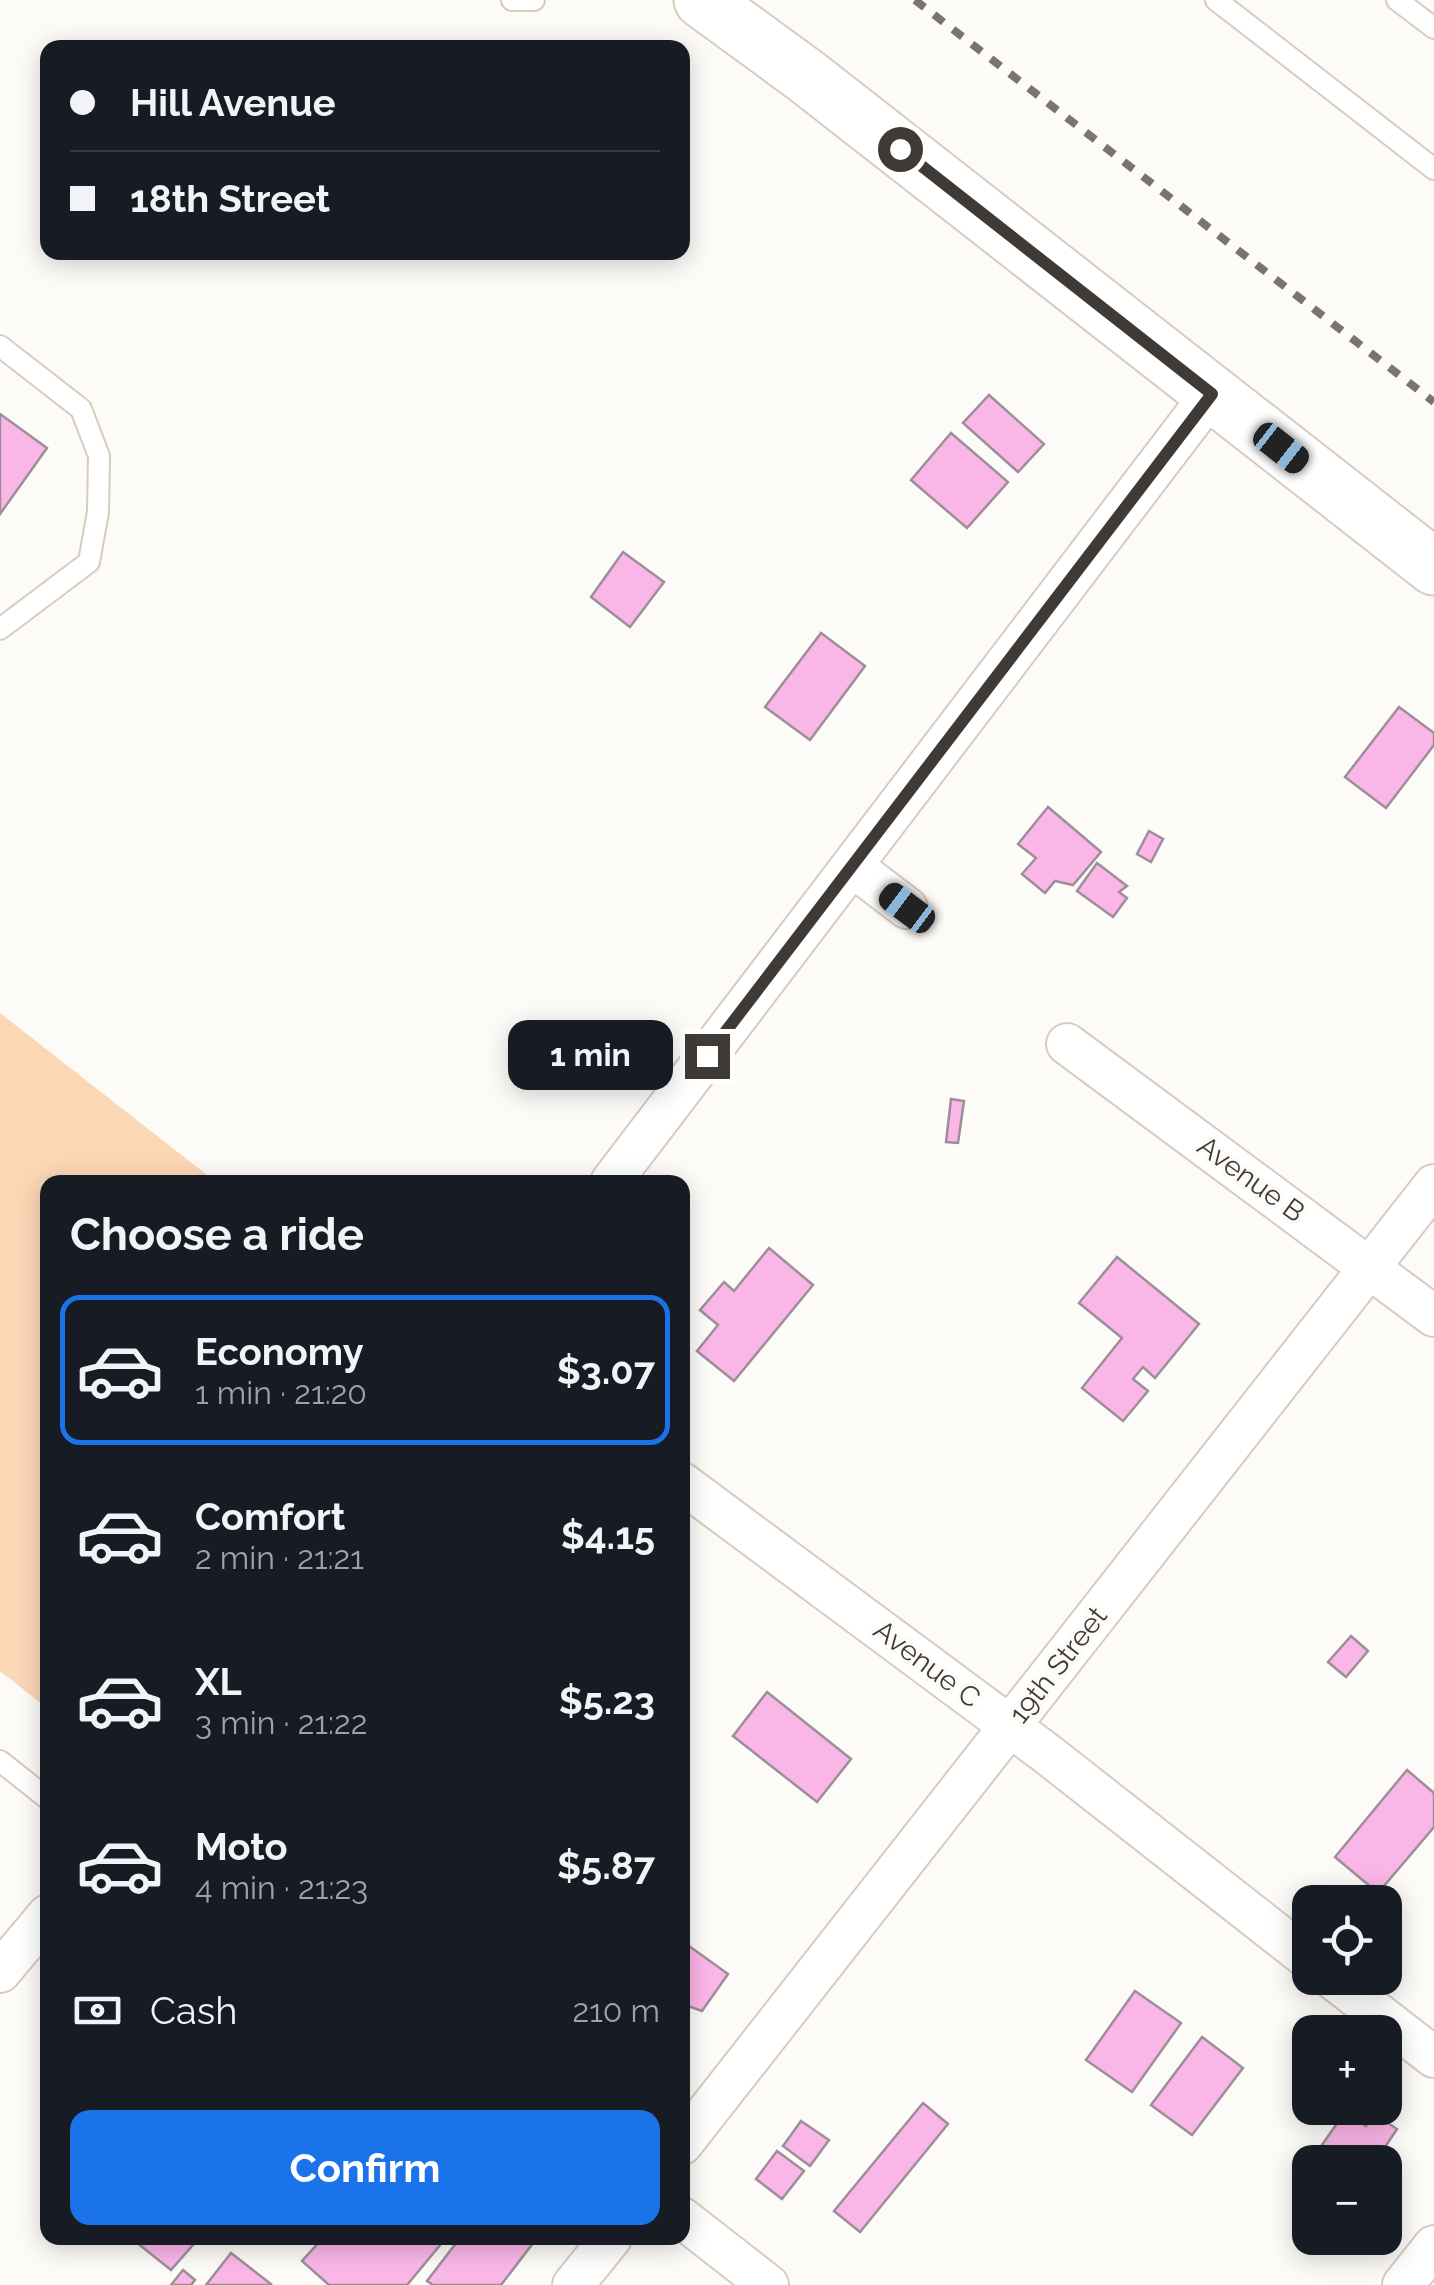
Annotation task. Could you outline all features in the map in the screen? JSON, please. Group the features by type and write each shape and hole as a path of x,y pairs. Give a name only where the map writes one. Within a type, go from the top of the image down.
{"street":[{"path":"702,0 806,76 1434,567"},
{"path":"615,1175 1212,394"},
{"path":"852,866 907,908"},
{"name":"Avenue B","path":"1067,1044 1434,1316"},
{"name":"19th Street","path":"690,2134 1434,1185"},
{"name":"Avenue C","path":"690,1489 1010,1726 1292,1946"},
{"path":"0,1972 40,1924"},
{"path":"1354,1995 1434,2057"},
{"path":"690,2224 768,2285"},
{"path":"573,2285 605,2245"},
{"path":"1404,2285 1434,2246"}],"lane":[{"path":"512,0 534,0"},
{"path":"1216,0 1434,169"},
{"path":"1397,0 1434,28"},
{"path":"0,346 80,409 99,456 98,512 89,562 0,629"},
{"path":"0,1762 40,1792"}],"shaded area":[{"path":"0,1013 207,1175 40,1175 40,1702 0,1671"}],"building":[{"path":"989,395 1044,444 1018,472 963,423"},
{"path":"0,414 47,448 0,514"},
{"path":"951,433 1008,482 967,528 911,480"},
{"path":"623,552 664,582 630,627 591,597"},
{"path":"821,633 865,666 810,740 765,707"},
{"path":"1399,707 1434,733 1434,745 1386,808 1345,777"},
{"path":"1048,807 1101,852 1073,885 1055,881 1045,893 1022,874 1036,858 1018,844"},
{"path":"1149,831 1163,839 1151,862 1137,854"},
{"path":"1097,863 1127,886 1119,892 1127,898 1113,917 1077,891"},
{"path":"951,1099 964,1101 958,1143 946,1142"},
{"path":"769,1248 813,1285 734,1381 697,1351 718,1325 700,1310 724,1282 734,1291"},
{"path":"1117,1257 1199,1324 1155,1378 1143,1367 1133,1379 1148,1391 1123,1421 1082,1388 1122,1338 1079,1303"},
{"path":"1351,1636 1368,1651 1346,1677 1328,1662"},
{"path":"767,1692 851,1759 817,1802 733,1736"},
{"path":"1407,1770 1434,1793 1434,1827 1385,1885 1368,1885 1335,1857"},
{"path":"690,1947 728,1974 702,2011 690,2007"},
{"path":"1135,1991 1181,2023 1132,2092 1086,2060"},
{"path":"1202,2037 1243,2068 1192,2135 1151,2105"},
{"path":"923,2103 948,2124 860,2232 834,2211"},
{"path":"801,2121 829,2140 810,2166 783,2146"},
{"path":"1336,2125 1391,2125 1397,2129 1386,2145 1322,2145"},
{"path":"777,2151 804,2171 782,2199 756,2179"},
{"path":"140,2245 193,2245 171,2270"},
{"path":"317,2245 440,2245 407,2285 329,2285 302,2261"},
{"path":"455,2245 532,2245 501,2285 433,2285 427,2281"},
{"path":"231,2253 271,2284 206,2285"},
{"path":"183,2270 195,2280 191,2285 171,2285"}],"railway":[{"path":"915,0 1434,402"}],"route":[{"path":"707,1056 1212,394 900,149"}]}
